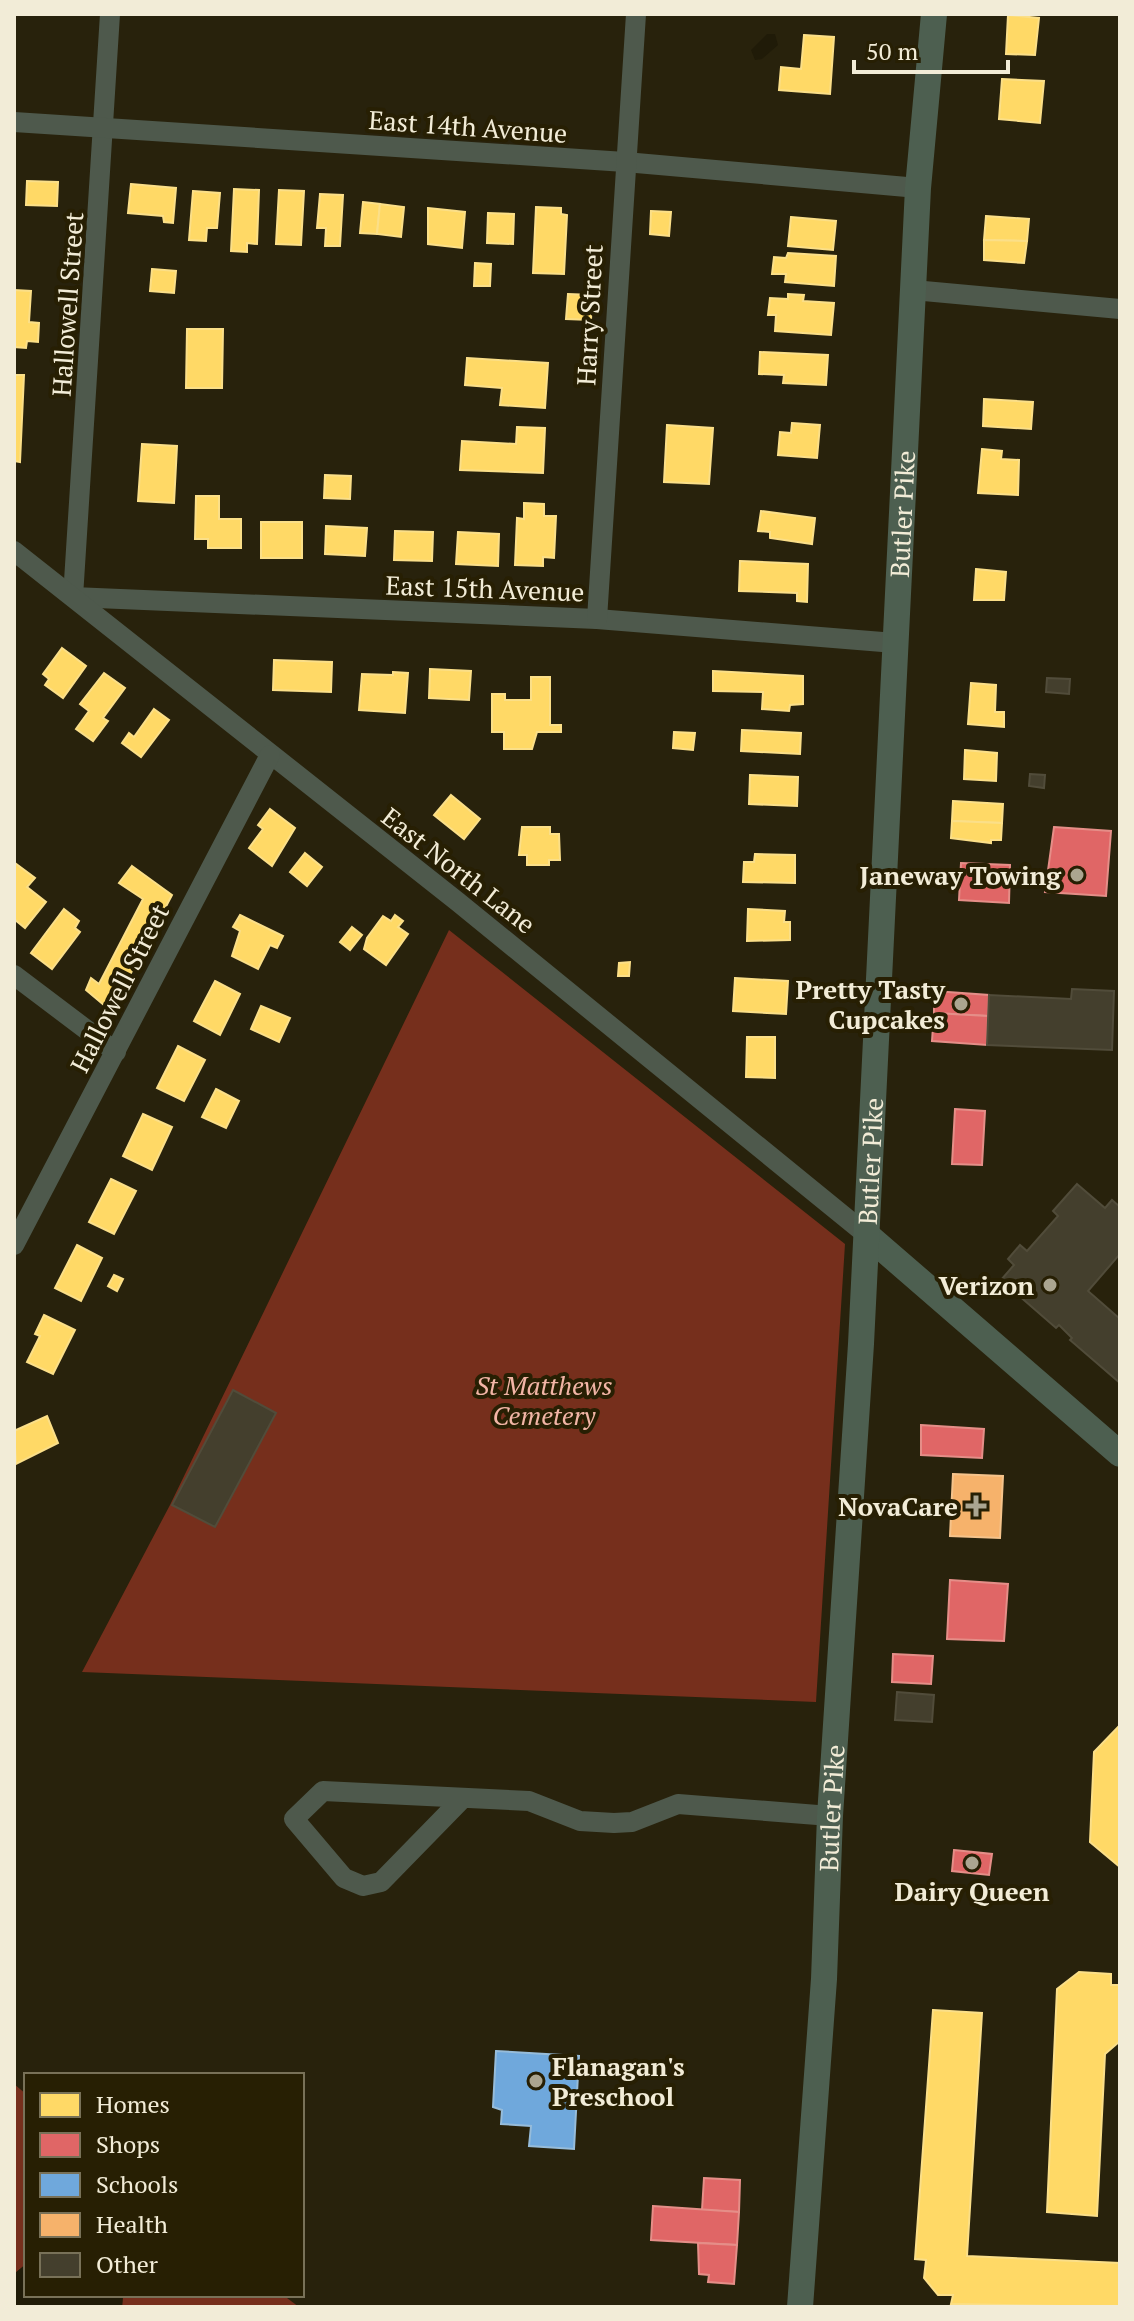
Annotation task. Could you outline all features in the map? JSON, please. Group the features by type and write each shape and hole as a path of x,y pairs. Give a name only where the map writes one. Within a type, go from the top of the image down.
{"main road":[{"name":"Butler Pike","path":"800,2307 824,1979 830,1816 867,1235 918,188 934,14"},
{"path":"867,1235 1120,1454"}],"street":[{"name":"Hallowell Street","path":"73,597 110,14"},
{"name":"Harry Street","path":"597,619 636,14"},
{"name":"East 14th Avenue","path":"14,122 625,162 918,188"},
{"path":"913,290 1120,309"},
{"name":"East North Lane","path":"14,551 867,1235"},
{"name":"East 15th Avenue","path":"73,597 597,619 895,643"},
{"name":"Hallowell Street","path":"14,1245 270,755"},
{"path":"14,975 116,1052"},
{"path":"463,1798 381,1882 363,1886 344,1878 294,1819 323,1791 529,1801 580,1821 614,1823 632,1822 678,1804 830,1816"}],"green space":[{"name":"St Matthews Cemetery","path":"449,930 845,1244 816,1702 82,1672 170,1505"},
{"path":"14,2084 24,2092 24,2266 14,2274"},
{"path":"123,2297 286,2297 299,2307 122,2307"}],"shaded area":[{"path":"767,34 775,34 778,45 762,59 755,60 751,50"},
{"path":"24,2266 24,2297 123,2297 122,2307 14,2307 14,2274"}],"building: Homes":[{"path":"1008,15 1039,18 1035,55 1006,54"},
{"path":"804,35 834,37 830,94 779,90 781,67 801,69"},
{"path":"1002,79 1044,81 1040,123 999,119"},
{"path":"27,181 58,182 57,206 26,205"},
{"path":"131,184 176,188 173,223 164,222 163,216 128,213"},
{"path":"234,189 259,190 257,244 247,243 247,252 231,251"},
{"path":"279,190 304,191 301,245 276,244"},
{"path":"193,191 220,193 217,228 207,228 206,241 189,240"},
{"path":"320,194 343,195 340,246 325,246 326,228 317,228"},
{"path":"363,202 380,204 377,234 360,233"},
{"path":"380,204 404,207 401,237 377,234"},
{"path":"536,207 561,208 561,214 567,215 564,274 533,273"},
{"path":"428,208 465,212 462,248 428,244"},
{"path":"651,211 671,212 669,236 650,234"},
{"path":"488,213 514,214 513,244 487,243"},
{"path":"986,216 1029,219 1027,241 984,240"},
{"path":"791,217 836,221 833,250 788,246"},
{"path":"984,240 1027,241 1024,263 984,260"},
{"path":"788,253 836,256 834,286 785,282 786,274 772,274 774,257 786,258"},
{"path":"475,263 491,264 490,286 474,286"},
{"path":"152,269 176,271 174,293 150,291"},
{"path":"14,290 31,291 29,322 39,323 38,342 27,341 26,348 14,347"},
{"path":"568,294 592,295 591,320 566,319"},
{"path":"788,294 804,295 803,301 834,303 831,335 775,331 776,315 768,315 770,298 788,299"},
{"path":"187,329 223,329 222,388 186,388"},
{"path":"760,352 828,355 826,385 783,383 784,375 759,374"},
{"path":"467,358 548,363 545,408 500,405 502,388 465,385"},
{"path":"14,375 24,375 20,462 14,461"},
{"path":"984,399 1033,402 1031,429 983,426"},
{"path":"792,423 820,425 817,458 778,455 780,432 791,433"},
{"path":"667,425 713,428 709,484 664,482"},
{"path":"517,427 545,428 543,473 460,470 462,441 516,444"},
{"path":"142,444 177,446 174,503 138,501"},
{"path":"982,449 1002,451 1001,459 1019,460 1018,495 978,493"},
{"path":"325,475 351,476 350,499 324,498"},
{"path":"196,496 219,496 219,519 241,519 241,548 208,548 208,539 195,539"},
{"path":"524,503 544,504 544,516 556,516 554,558 543,557 543,566 515,565 517,518 524,519"},
{"path":"761,511 815,518 812,544 770,538 770,532 758,531"},
{"path":"261,522 302,522 302,558 261,558"},
{"path":"326,526 367,528 365,556 325,554"},
{"path":"395,531 433,532 432,561 394,560"},
{"path":"458,532 499,534 498,566 456,564"},
{"path":"740,561 808,564 807,602 797,601 797,593 739,591"},
{"path":"976,569 1006,572 1004,600 974,600"},
{"path":"62,648 86,666 63,698 45,685 49,679 43,674"},
{"path":"274,660 332,662 331,692 273,690"},
{"path":"430,669 471,671 469,700 429,698"},
{"path":"713,671 803,676 803,704 790,705 789,711 762,709 763,692 713,691"},
{"path":"393,672 408,673 405,713 359,710 362,674 393,675"},
{"path":"104,673 125,688 103,718 108,721 93,741 76,729 89,711 80,704"},
{"path":"531,677 550,677 550,725 561,725 561,732 537,732 532,749 504,749 504,732 492,732 492,694 505,694 505,700 531,700"},
{"path":"971,683 996,685 995,712 1004,712 1004,727 968,724"},
{"path":"154,709 169,720 141,757 122,743 129,733 134,737"},
{"path":"742,730 801,733 800,754 741,751"},
{"path":"674,732 695,733 693,750 673,748"},
{"path":"965,750 997,753 996,781 964,779"},
{"path":"750,775 798,777 797,806 749,804"},
{"path":"451,795 480,819 464,839 434,815"},
{"path":"953,801 1003,804 1002,823 952,821"},
{"path":"270,809 295,828 272,866 249,848 263,829 258,825"},
{"path":"952,821 1002,823 1001,840 991,840 991,843 951,838"},
{"path":"522,827 550,827 550,834 559,834 560,860 549,860 549,865 527,865 527,855 519,855"},
{"path":"305,853 322,867 307,886 290,872"},
{"path":"755,854 795,855 795,883 743,882 744,862 754,862"},
{"path":"15,863 35,878 27,887 46,902 25,928 14,919"},
{"path":"132,866 172,895 111,1011 86,990 91,978 99,984 143,899 119,883"},
{"path":"64,909 79,921 75,928 80,932 52,969 31,953"},
{"path":"748,909 785,911 784,922 790,922 790,940 747,941"},
{"path":"240,915 283,936 277,948 270,945 258,969 232,956 240,931 233,927"},
{"path":"395,915 403,921 398,927 408,934 386,965 364,949 367,938 383,916 391,921"},
{"path":"352,927 362,935 350,950 340,942"},
{"path":"630,962 629,976 618,976 619,963"},
{"path":"735,978 788,981 786,1014 733,1011"},
{"path":"215,981 240,994 220,1035 194,1021"},
{"path":"261,1006 290,1018 279,1042 251,1029"},
{"path":"747,1037 775,1037 775,1078 746,1077"},
{"path":"178,1046 205,1060 184,1101 157,1088"},
{"path":"216,1089 239,1101 226,1128 202,1117"},
{"path":"143,1114 172,1127 152,1170 123,1156"},
{"path":"111,1179 136,1191 114,1234 89,1222"},
{"path":"77,1245 102,1258 81,1301 55,1288"},
{"path":"114,1275 123,1279 117,1291 108,1286"},
{"path":"44,1315 75,1330 53,1374 27,1362 40,1336 35,1334"},
{"path":"47,1416 58,1443 16,1464 14,1431"},
{"path":"1120,1725 1120,1867 1090,1842 1094,1752"},
{"path":"1079,1972 1111,1974 1111,1985 1120,1985 1120,2041 1105,2054 1097,2216 1047,2212 1057,1989"},
{"path":"933,2010 982,2013 967,2256 1120,2263 1120,2307 951,2304 953,2295 938,2295 924,2278 926,2260 915,2259"}],"building: Shops":[{"name":"Janeway Towing","path":"1054,827 1111,831 1106,896 1045,892"},
{"path":"961,863 1010,865 1009,903 959,900"},
{"name":"Pretty Tasty Cupcakes","path":"934,991 989,995 988,1016 934,1013"},
{"path":"934,1013 988,1016 987,1045 932,1041"},
{"path":"955,1109 985,1111 982,1165 952,1164"},
{"path":"921,1425 984,1429 982,1458 921,1455"},
{"path":"950,1580 1008,1584 1004,1641 947,1639"},
{"path":"893,1654 933,1656 931,1684 892,1682"},
{"name":"Dairy Queen","path":"954,1850 992,1854 989,1875 952,1871"},
{"path":"704,2178 740,2180 739,2212 702,2210"},
{"path":"653,2206 739,2212 737,2245 651,2240"},
{"path":"698,2243 737,2245 734,2284 708,2282 709,2275 699,2274"}],"building: Schools":[{"name":"Flanagan's Preschool","path":"496,2051 579,2056 574,2149 529,2146 531,2126 501,2124 502,2110 493,2107"}],"building: Health":[{"name":"NovaCare","path":"953,1474 1003,1476 1000,1538 950,1536"}],"building: Other":[{"path":"1047,678 1070,679 1069,694 1046,692"},
{"path":"1030,774 1045,775 1044,788 1029,786"},
{"path":"1072,989 1114,991 1112,1050 987,1045 989,995 1071,999"},
{"name":"Verizon","path":"1077,1184 1105,1208 1112,1200 1120,1207 1120,1254 1088,1291 1120,1319 1120,1383 1070,1340 1072,1338 1059,1325 1056,1328 1001,1280 1014,1265 1008,1259 1020,1245 1027,1251 1058,1216 1053,1211"},
{"path":"233,1390 276,1413 215,1527 172,1505"},
{"path":"897,1692 934,1695 932,1722 895,1720"}],"place":[{"name":"Janeway Towing","path":"1077,875"},
{"name":"Pretty Tasty Cupcakes","path":"961,1004"},
{"name":"Verizon","path":"1050,1285"},
{"name":"NovaCare","path":"976,1506"},
{"name":"Dairy Queen","path":"972,1863"},
{"name":"Flanagan's Preschool","path":"536,2081"}]}
